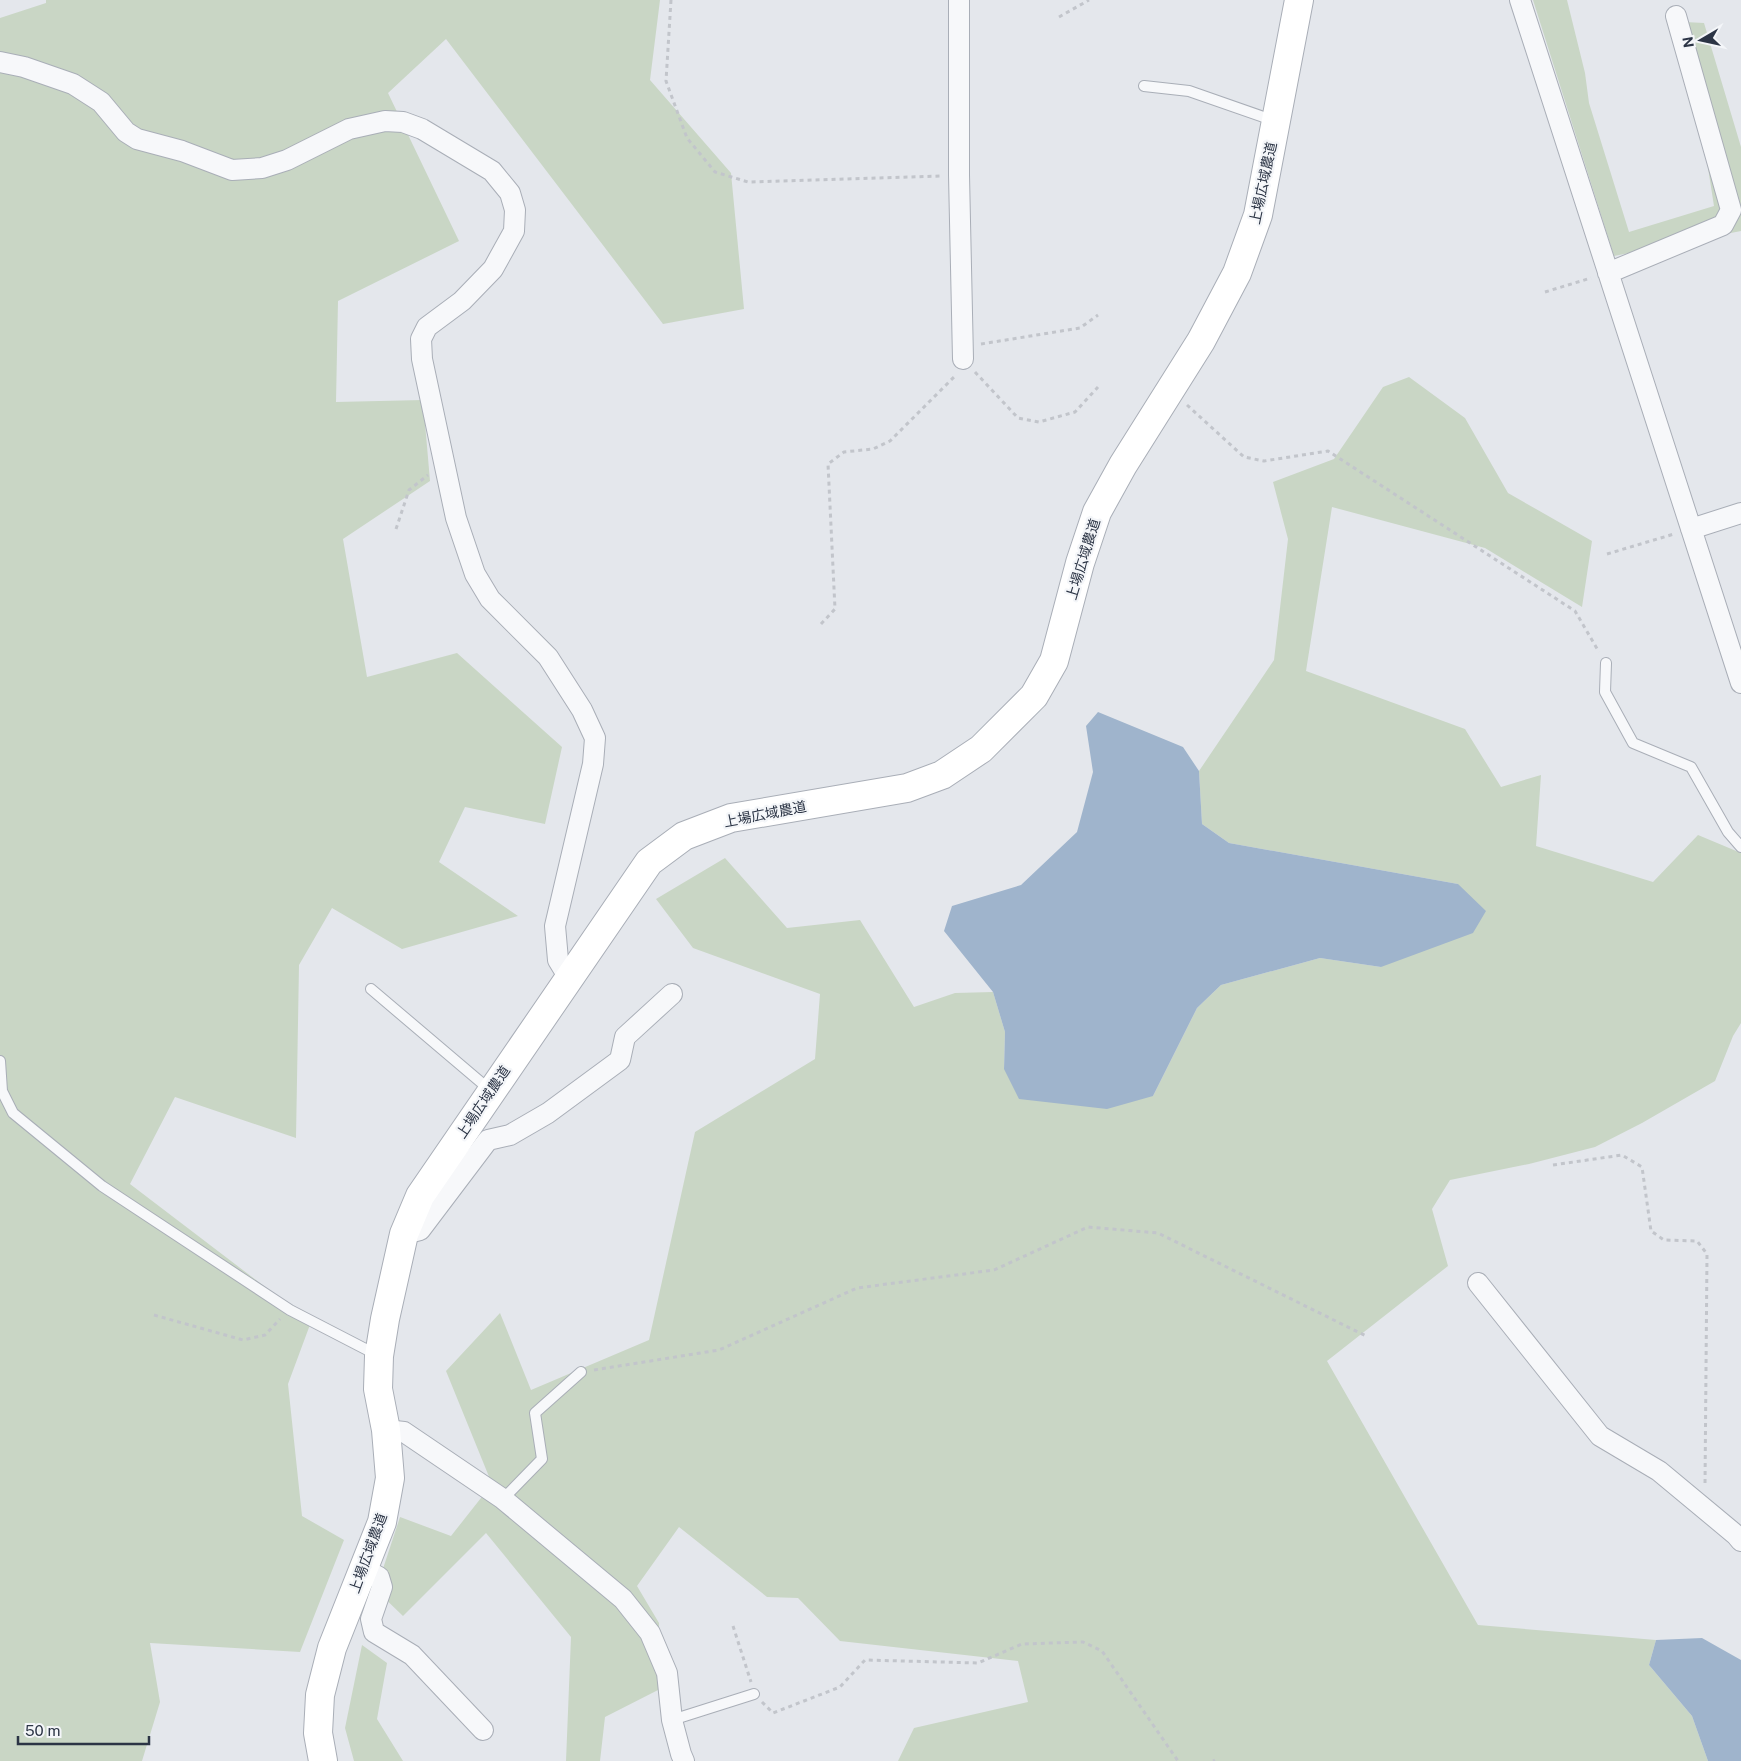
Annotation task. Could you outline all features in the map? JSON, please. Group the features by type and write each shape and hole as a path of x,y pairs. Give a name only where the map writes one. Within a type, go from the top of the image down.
{"street":[{"path":"959,0 959,175 963,350"},
{"name":"上場広域農道","path":"323,1761 318,1733 320,1695 332,1648 382,1522 390,1478 386,1430 378,1389 379,1356 385,1319 404,1234 420,1196 649,862 684,836 731,818 907,788 942,775 981,749 1034,696 1054,661 1080,563 1097,512 1122,465 1201,341 1237,274 1258,215 1299,0"},
{"path":"1520,0 1741,683"},
{"path":"1608,273 1723,225 1731,210 1676,16"},
{"path":"0,62 24,67 73,84 101,102 126,132 137,139 182,151 232,170 262,168 287,160 349,129 385,121 403,122 422,129 492,171 510,193 515,210 514,231 492,269 462,301 427,327 421,339 422,360 456,518 475,574 490,598 548,657 582,710 594,738 593,764 555,926 558,960 569,978"},
{"path":"1691,529 1741,512"},
{"path":"404,1234 420,1230 488,1140 510,1135 548,1113 620,1060 625,1037 672,994"},
{"path":"1478,1283 1600,1436 1659,1471 1741,1541"},
{"path":"386,1430 404,1432 503,1499 623,1599 650,1634 667,1673 672,1720 684,1761"},
{"path":"363,1568 379,1577 382,1587 371,1619 374,1632 412,1655 483,1730"}],"lane":[{"path":"1144,86 1189,91 1276,121"},
{"path":"1606,663 1605,692 1633,743 1691,768 1728,832 1741,848"},
{"path":"371,989 491,1090"},
{"path":"0,1061 2,1091 14,1112 102,1186 290,1310 379,1356"},
{"path":"503,1499 542,1459 535,1413 581,1372"},
{"path":"672,1720 754,1694"}],"path":[{"path":"671,0 666,82 687,138 714,172 748,182 959,175"},
{"path":"1059,17 1089,0"},
{"path":"1545,292 1608,273"},
{"path":"963,350 982,344 1080,328 1098,315"},
{"path":"963,350 1018,418 1039,422 1075,412 1098,387"},
{"path":"821,624 835,609 828,464 844,452 873,449 890,441 954,377 963,350"},
{"path":"1170,390 1244,457 1264,461 1328,451 1574,611 1606,663"},
{"path":"396,528 409,490 444,463"},
{"path":"1607,554 1691,529"},
{"path":"1553,1165 1622,1155 1642,1167 1651,1231 1664,1240 1697,1241 1707,1254 1705,1509"},
{"path":"581,1372 719,1350 857,1288 994,1270 1088,1227 1158,1233 1368,1337"},
{"path":"154,1314 243,1340 265,1335 290,1310"},
{"path":"733,1626 754,1694 773,1713 840,1687 865,1660 978,1663 1022,1644 1083,1642 1102,1651 1178,1761"}],"green space":[{"path":"46,0 660,0 650,80 731,173 744,309 663,324 446,39 388,93 459,241 338,301 336,402 423,400 430,481 343,539 367,677 457,653 562,747 545,824 465,807 439,862 518,916 402,949 332,908 299,965 296,1138 175,1097 130,1184 311,1322 288,1384 302,1516 344,1540 300,1652 150,1643 160,1702 142,1761 0,1761 0,18 46,3"},
{"path":"1533,0 1567,0 1585,73 1589,103 1629,232 1714,206 1685,22 1704,23 1741,147 1741,231 1614,256"},
{"path":"1409,377 1465,418 1508,493 1592,541 1582,607 1485,548 1332,507 1306,671 1465,729 1501,787 1541,775 1536,846 1653,882 1698,835 1741,853 1741,1023 1733,1036 1715,1081 1642,1123 1595,1147 1529,1164 1450,1180 1432,1209 1448,1266 1327,1361 1478,1625 1656,1640 1649,1665 1692,1716 1708,1761 898,1761 914,1728 1028,1702 1018,1661 840,1641 798,1598 767,1597 679,1527 637,1586 659,1623 660,1689 605,1717 600,1761 566,1761 571,1637 486,1533 403,1616 376,1590 400,1517 451,1536 492,1484 446,1371 500,1313 531,1390 649,1340 695,1132 815,1059 820,994 693,948 656,899 725,858 787,928 860,920 914,1007 955,993 993,992 1005,1032 1004,1069 1153,1096 1197,1008 1221,985 1320,958 1381,967 1458,884 1229,843 1202,824 1199,771 1274,660 1288,539 1273,482 1334,459 1383,387"},
{"path":"362,1645 387,1663 377,1719 403,1761 354,1761 345,1728"}],"water":[{"path":"1098,712 1183,747 1199,771 1202,824 1229,843 1458,884 1486,911 1473,933 1381,967 1320,958 1221,985 1197,1008 1153,1096 1107,1109 1019,1099 1004,1069 1005,1032 993,992 944,931 952,906 1021,885 1077,832 1093,772 1086,726"},
{"path":"1702,1638 1741,1660 1741,1761 1708,1761 1692,1716 1649,1665 1656,1640"}]}
